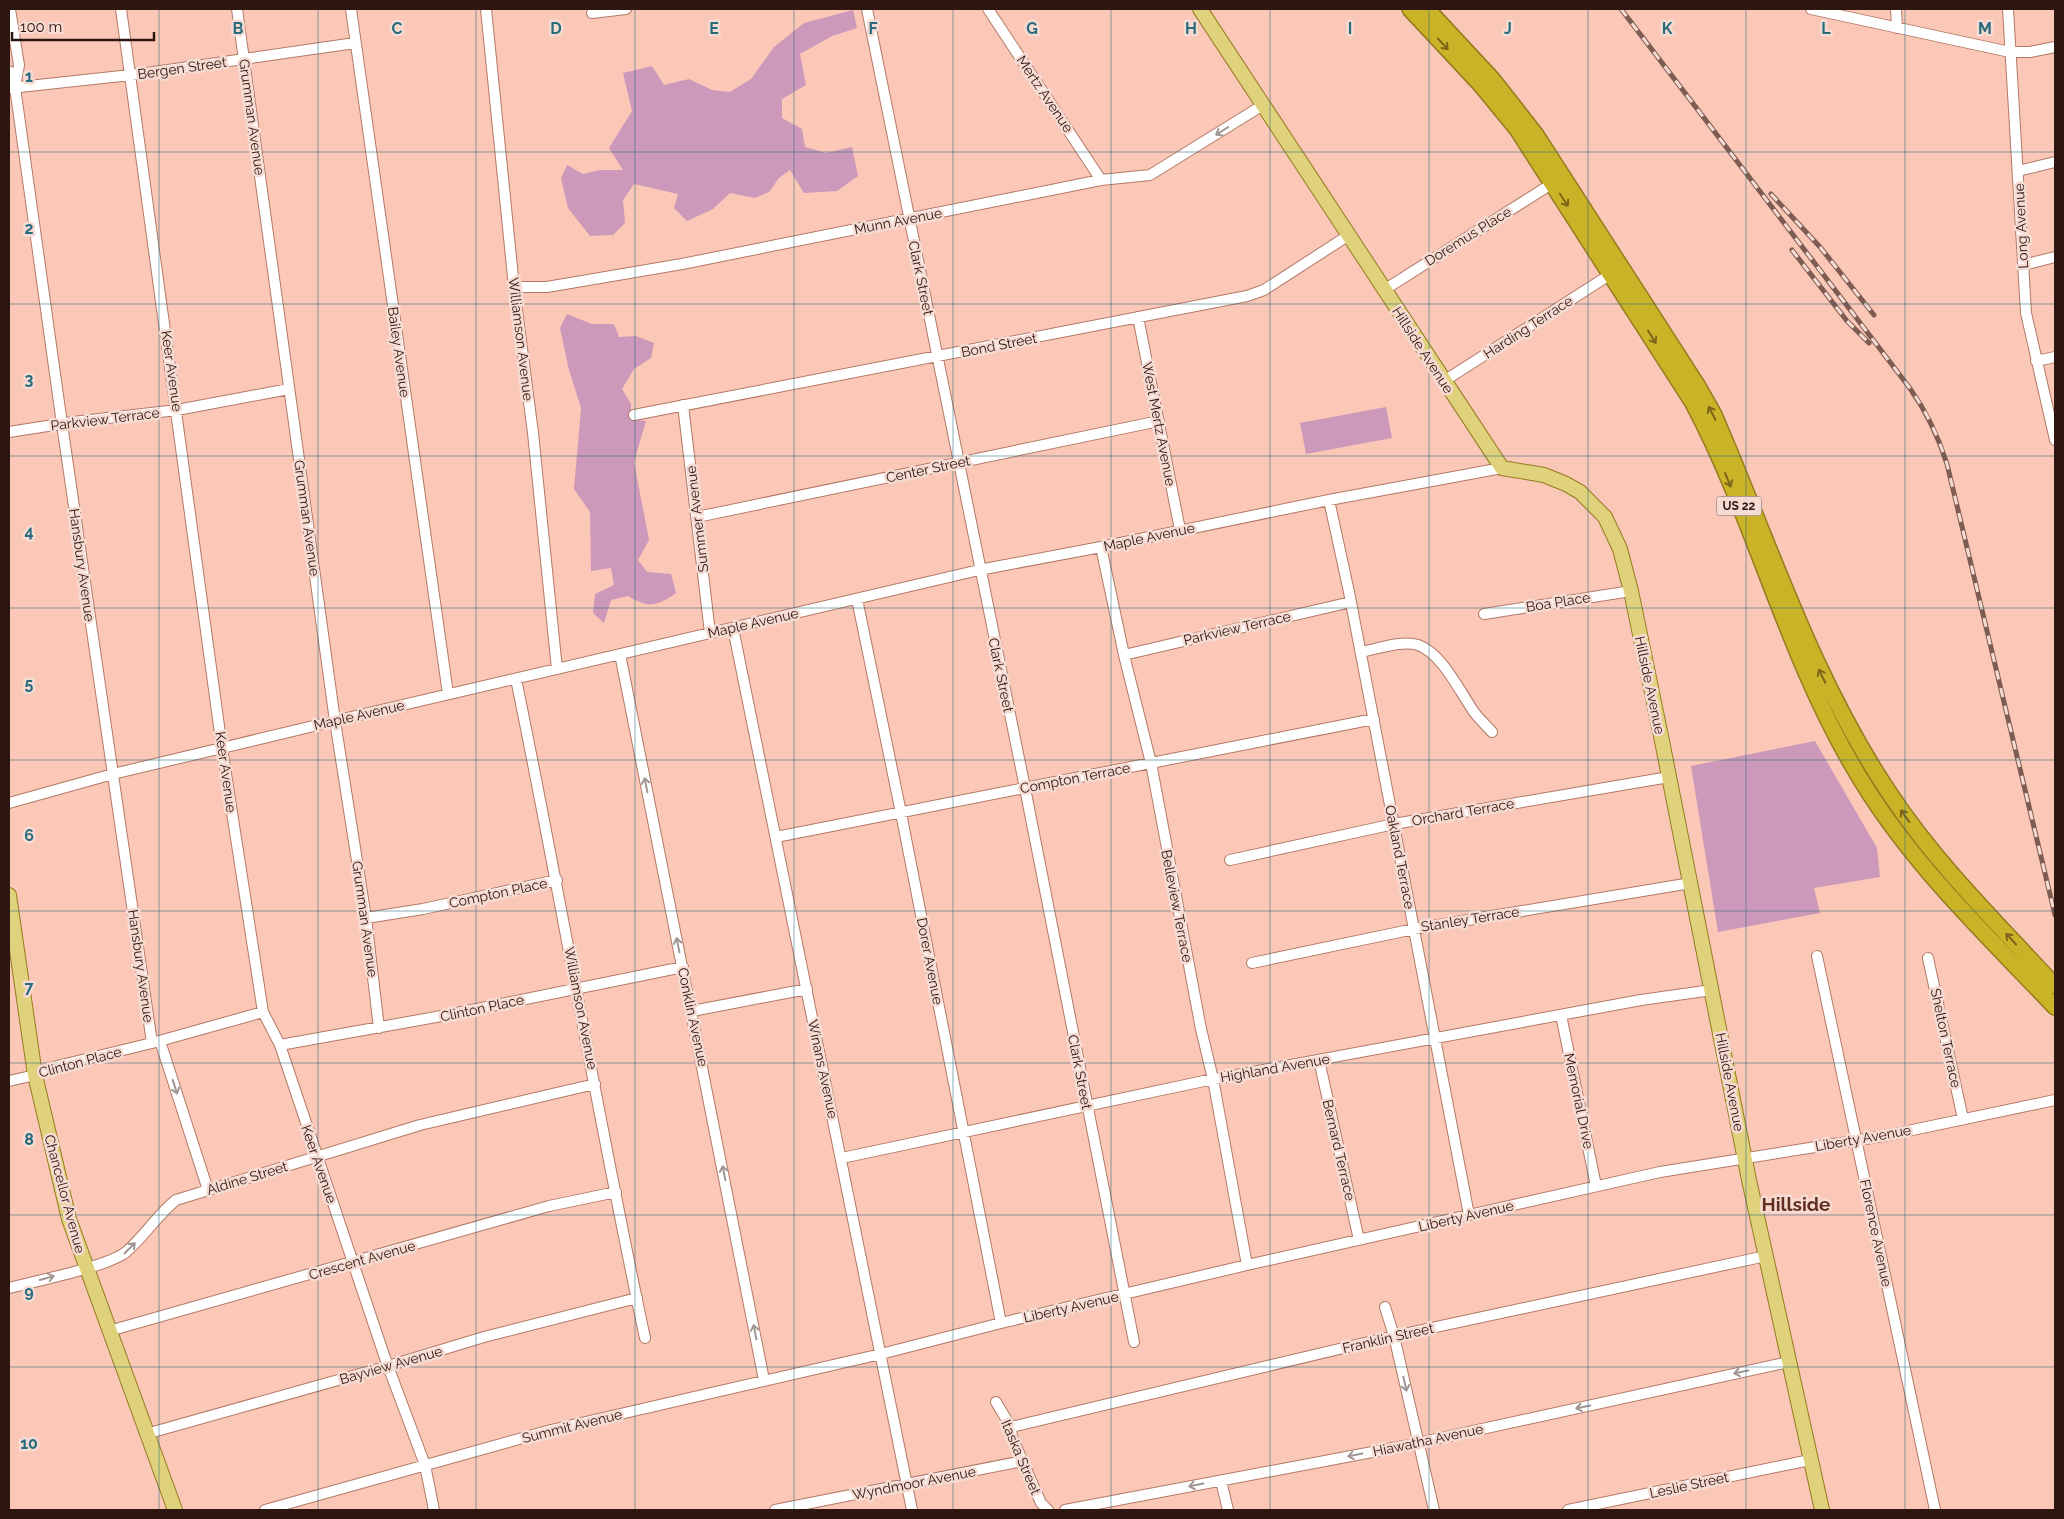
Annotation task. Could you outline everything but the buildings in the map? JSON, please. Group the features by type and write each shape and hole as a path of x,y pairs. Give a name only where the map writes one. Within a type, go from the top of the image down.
{"highway":[{"name":"US 22","path":"1410,9 1503,111 1553,183 1684,388 1704,425 1800,658 1836,736 1862,782 1890,824 1923,864 2055,1007"},
{"name":"US 22","path":"1427,9 1493,80 1536,135 1697,385 1714,415 1821,673 1844,720 1880,779 1914,829 1941,863 2055,986"}],"main road":[{"name":"Hillside Avenue","path":"1200,9 1502,468 1552,477 1573,487 1588,498 1605,517 1613,531 1631,591 1745,1157 1822,1510"},
{"name":"Chancellor Avenue","path":"9,895 35,1074 69,1220 175,1510"}],"street":[{"name":"Hansbury Avenue","path":"10,9 18,65 12,88"},
{"name":"Keer Avenue","path":"121,9 178,410 222,748 262,1012 280,1045 388,1366 425,1465 434,1510"},
{"name":"Grumman Avenue","path":"237,9 335,721 366,918 379,1028"},
{"name":"Bailey Avenue","path":"351,9 448,694"},
{"name":"Williamson Avenue","path":"486,9 514,287 533,432 557,669"},
{"path":"592,13 626,9"},
{"name":"Clark Street","path":"867,9 979,570 1025,788 1086,1106 1134,1342"},
{"name":"Mertz Avenue","path":"988,9 1101,180"},
{"path":"1811,9 2010,52 2030,52 2055,47"},
{"path":"1896,9 1896,28"},
{"name":"Long Avenue","path":"2008,9 2026,313 2055,440"},
{"name":"Bergen Street","path":"12,88 130,75 355,43"},
{"name":"Hansbury Avenue","path":"9,71 112,774 156,1042 208,1190"},
{"name":"Munn Avenue","path":"514,287 547,287 682,264 1101,180 1150,175 1263,105"},
{"path":"2018,171 2055,162"},
{"name":"Doremus Place","path":"1384,290 1553,183"},
{"name":"Bond Street","path":"634,415 1138,318 1259,292 1349,235"},
{"path":"2023,265 2055,257"},
{"name":"Harding Terrace","path":"1444,381 1611,274"},
{"name":"West Mertz Avenue","path":"1138,318 1180,530"},
{"path":"2036,361 2055,357"},
{"name":"Parkview Terrace","path":"9,432 178,410 289,389"},
{"name":"Summer Avenue","path":"683,405 710,633"},
{"name":"Center Street","path":"697,517 1159,422"},
{"name":"Maple Avenue","path":"9,803 112,774 979,570 1328,500 1502,468"},
{"name":"Oakland Terrace","path":"1328,500 1361,652 1469,1215"},
{"name":"Belleview Terrace","path":"1101,547 1124,655 1151,763 1201,1029 1213,1079 1247,1265"},
{"name":"Boa Place","path":"1484,614 1631,591"},
{"name":"Dorer Avenue","path":"857,598 901,812 1001,1324"},
{"name":"Parkview Terrace","path":"1124,655 1351,602"},
{"name":"Winans Avenue","path":"733,628 912,1510"},
{"path":"1361,652 1402,644 1417,644 1428,650 1438,659 1475,713 1492,732"},
{"name":"Conklin Avenue","path":"620,654 764,1380"},
{"name":"Williamson Avenue","path":"516,678 646,1338"},
{"name":"Compton Terrace","path":"776,837 1374,719"},
{"name":"Orchard Terrace","path":"1230,860 1394,824 1669,777"},
{"name":"Compton Place","path":"366,918 439,905 556,880"},
{"name":"Stanley Terrace","path":"1252,963 1414,929 1691,883"},
{"name":"Florence Avenue","path":"1817,956 1935,1510"},
{"name":"Shelton Terrace","path":"1928,958 1963,1119"},
{"name":"Clinton Place","path":"280,1045 379,1028 682,967"},
{"path":"692,1011 806,989"},
{"name":"Highland Avenue","path":"842,1158 1213,1079 1641,1000 1712,990"},
{"name":"Clinton Place","path":"9,1081 49,1068 156,1042 262,1012"},
{"name":"Memorial Drive","path":"1561,1015 1596,1186"},
{"name":"Bernard Terrace","path":"1319,1060 1360,1240"},
{"name":"Aldine Street","path":"9,1288 86,1268 124,1254 165,1208 176,1200 420,1125 595,1084"},
{"name":"Liberty Avenue","path":"881,1354 1247,1265 1596,1186 1745,1157 1856,1140 2055,1100"},
{"name":"Crescent Avenue","path":"109,1331 549,1206 616,1192"},
{"name":"Franklin Street","path":"1011,1427 1394,1336 1766,1256"},
{"name":"Bayview Avenue","path":"146,1434 484,1337 637,1298"},
{"path":"1385,1306 1394,1336 1434,1510"},
{"name":"Summit Avenue","path":"265,1510 551,1430 881,1354"},
{"name":"Hiawatha Avenue","path":"1065,1510 1418,1442 1789,1362"},
{"name":"Itaska Street","path":"996,1402 1011,1427 1012,1437 1041,1503 1048,1510"},
{"name":"Leslie Street","path":"1568,1510 1810,1460"},
{"name":"Wyndmoor Avenue","path":"776,1510 1023,1461"},
{"path":"1221,1481 1228,1510"}],"shaded area":[{"path":"853,10 857,28 832,36 800,54 806,85 782,99 782,118 802,129 805,147 826,153 852,147 858,176 837,191 804,193 790,170 779,178 769,192 755,198 730,193 713,209 687,221 674,208 678,194 634,184 623,200 625,223 613,235 590,236 568,208 561,178 567,165 583,174 600,170 623,170 609,148 632,111 623,73 652,66 664,85 689,79 712,90 730,92 751,79 774,47 804,23"},
{"path":"567,314 592,324 614,324 619,337 636,336 654,343 651,358 634,369 622,389 631,404 631,419 646,421 634,462 649,540 638,560 647,572 671,574 676,593 663,601 652,604 641,603 628,596 611,600 604,623 593,613 595,594 614,585 611,568 591,571 590,512 574,489 581,408 569,370 560,328"},
{"path":"1386,407 1392,438 1306,454 1300,423"},
{"path":"1815,741 1877,848 1880,877 1814,888 1820,913 1718,932 1691,766"}],"railway":[{"path":"1621,9 1909,387 1931,424 1947,464 2055,915"},
{"path":"1771,194 1820,247 1874,315"},
{"path":"1792,250 1847,321 1869,343"}],"district":[{"name":"Hillside","path":"1796,1204"}]}
